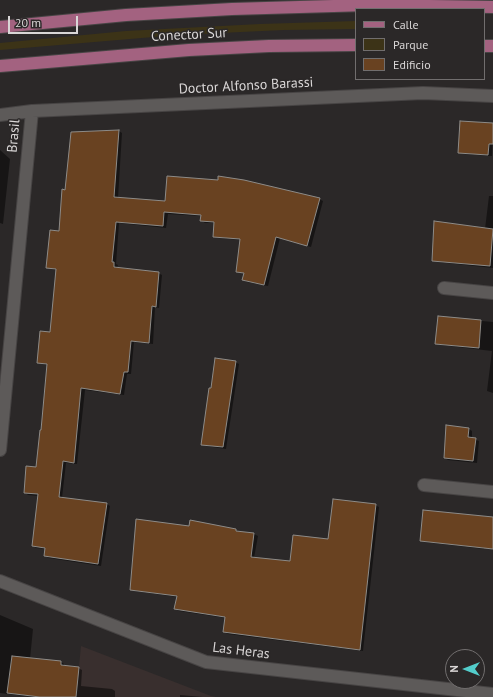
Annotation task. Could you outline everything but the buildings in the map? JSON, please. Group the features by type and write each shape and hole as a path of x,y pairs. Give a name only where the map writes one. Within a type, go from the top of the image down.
{"main road":[{"name":"Conector Sur","path":"0,27 126,15 232,8 367,5 493,7"},
{"name":"Conector Sur","path":"0,66 182,50 355,44"}],"street":[{"name":"Doctor Alfonso Barassi","path":"0,115 32,111 423,93 493,96"},
{"name":"Brasil","path":"0,450 32,111"},
{"path":"444,288 493,293"},
{"path":"424,485 493,492"},
{"name":"Las Heras","path":"0,581 206,662 493,694"}],"shaded area":[{"path":"81,646 211,696 216,697 76,697"}],"green space":[{"path":"355,21 355,29 284,30 177,35 0,50 0,43 126,31"}]}
